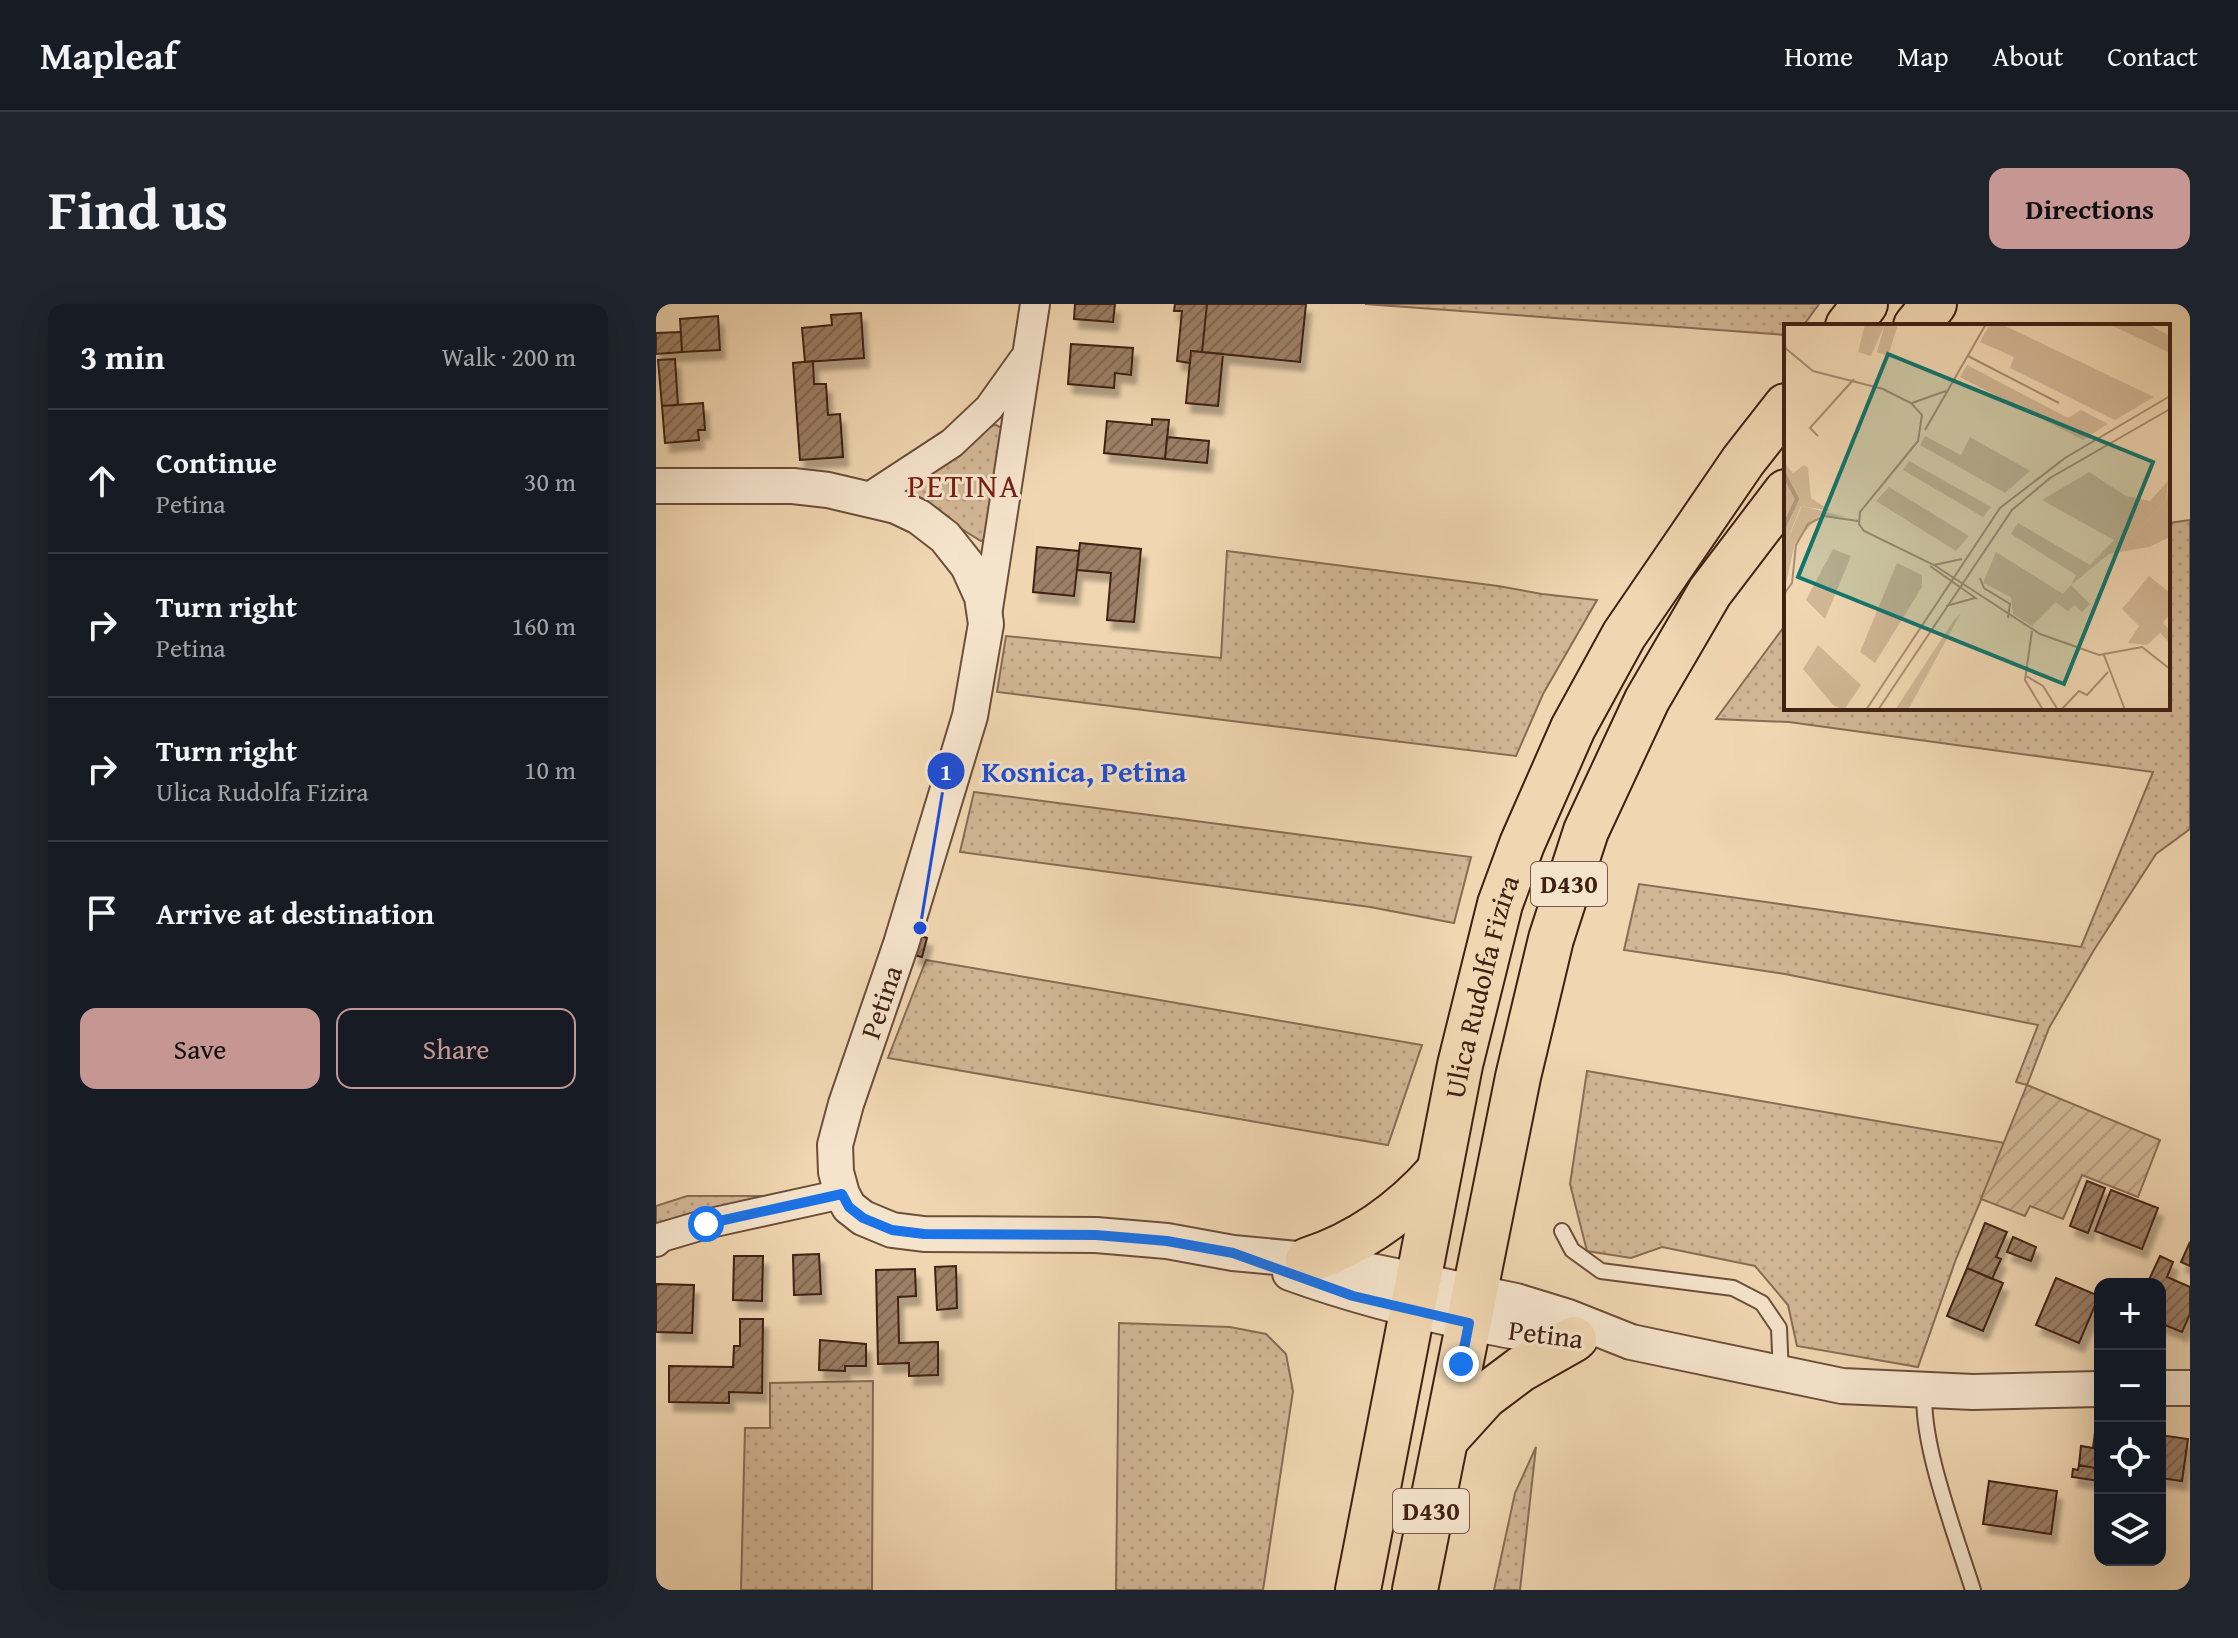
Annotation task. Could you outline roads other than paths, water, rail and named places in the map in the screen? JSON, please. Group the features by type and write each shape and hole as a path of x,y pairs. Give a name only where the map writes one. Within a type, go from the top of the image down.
{"main road":[{"path":"1850,324 1865,304"},
{"path":"1918,324 1934,304"},
{"name":"Ulica Rudolfa Fizira","path":"1358,1590 1460,1065 1500,904 1522,844 1573,728 1624,635 1743,461 1784,409"},
{"name":"Ulica Rudolfa Fizira","path":"1415,1590 1518,1077 1547,954 1586,831 1647,700 1710,592 1784,495"},
{"path":"1308,1260 1356,1241 1400,1211 1439,1171"},
{"path":"1445,1441 1485,1396 1521,1369 1574,1339"}],"street":[{"name":"Petina","path":"1035,304 970,716 901,944 835,1145 836,1172 849,1207 863,1218 892,1230 924,1234 1096,1235 1308,1260 1414,1296 1472,1307 1538,1307 1631,1342 1842,1386 1973,1392 2094,1389"},
{"name":"Petina","path":"868,498 952,443 989,408 1029,352"},
{"name":"Petina","path":"656,486 793,486 868,498 907,511 945,537 975,577 986,624"},
{"path":"656,1242 662,1237 706,1224 842,1194"},
{"name":"Petina","path":"1233,1253 1353,1296 1414,1296"},
{"name":"Petina","path":"1472,1307 1523,1334 1631,1342"},
{"path":"2166,1388 2190,1388"}],"lane":[{"path":"1562,1231 1572,1250 1601,1271 1733,1288 1762,1303 1779,1328 1781,1375"},
{"path":"1910,1388 1923,1406 1937,1474 1973,1590"}],"place":[{"name":"Kosnica, Petina","path":"920,928"}],"district":[{"name":"PETINA","path":"964,486"}]}
